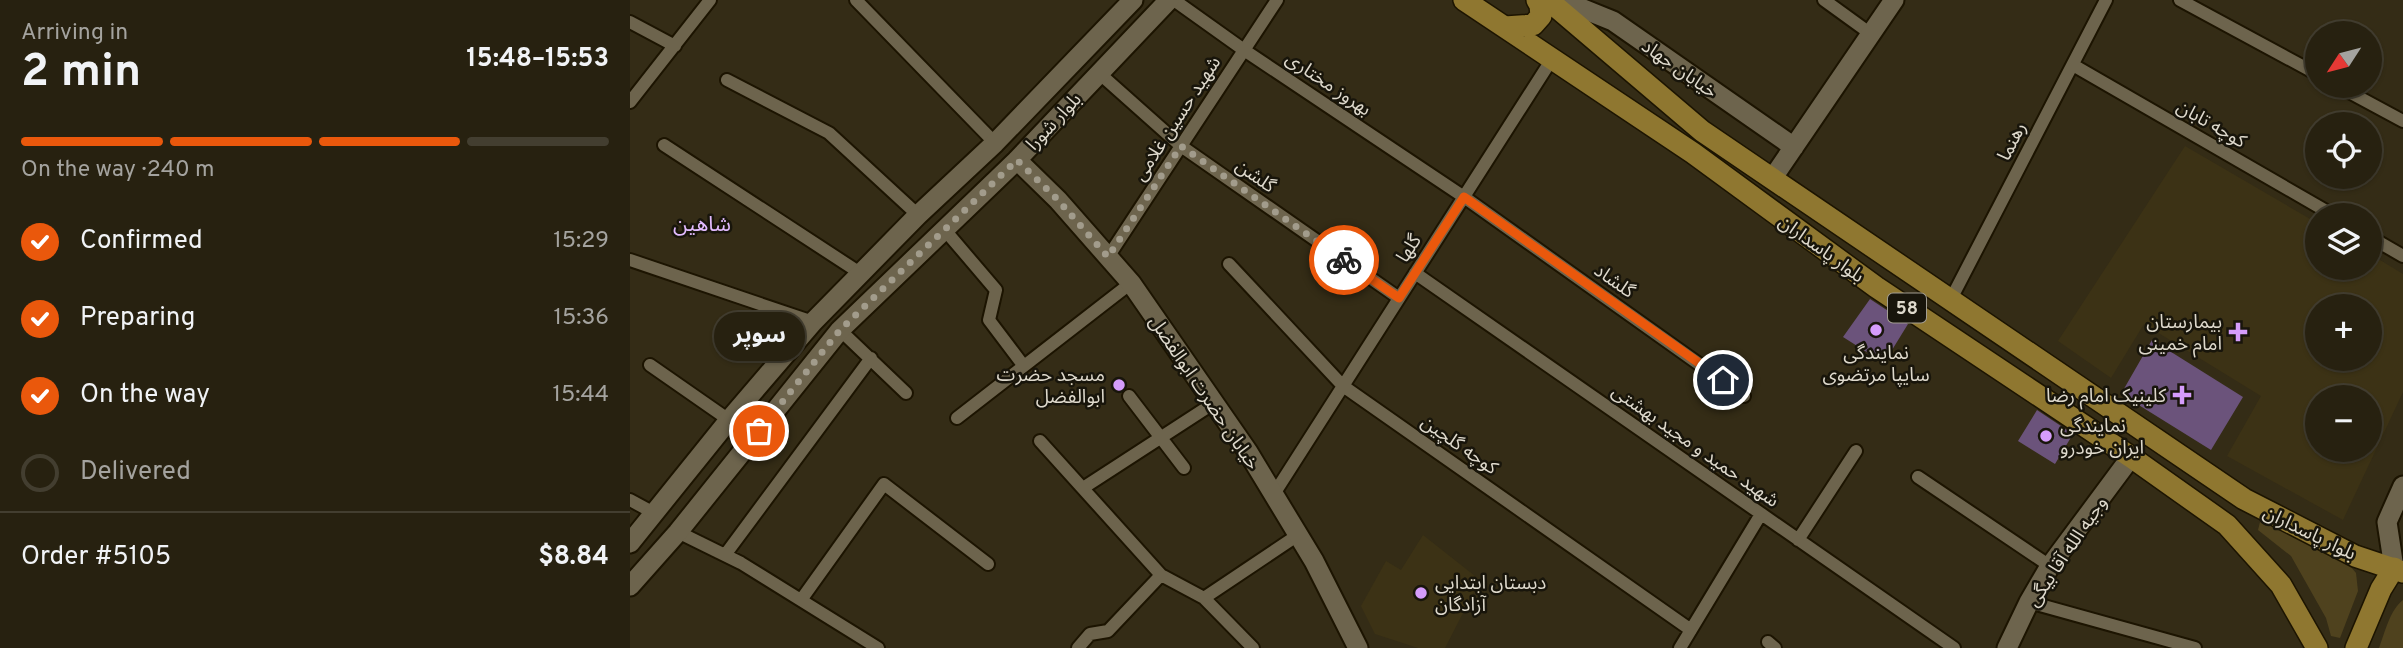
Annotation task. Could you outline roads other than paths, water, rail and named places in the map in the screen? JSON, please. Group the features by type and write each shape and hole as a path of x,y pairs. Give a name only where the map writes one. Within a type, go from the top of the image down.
{"main road":[{"name":"بلوار شورا","path":"630,543 729,420 813,322 918,215 995,143 1133,0"},
{"name":"بلوار شورا","path":"630,586 678,532 840,330 1017,160 1172,0"},
{"name":"بلوار پاسداران","path":"1464,0 1693,153 1876,287 2131,457 2227,525 2281,585 2317,648"},
{"path":"1505,27 1533,25 1541,16 1541,5 1537,0"},
{"name":"بلوار پاسداران","path":"1548,0 1702,131 2244,499 2355,555 2400,566"},
{"name":"خیابان جهاد","path":"1561,0 1612,20 1794,147"},
{"path":"1772,179 1894,0"},
{"path":"1586,82 1589,58 1597,53 1612,55"},
{"name":"خیابان حضرت ابوالفضل","path":"1017,160 1058,200 1131,283 1248,452 1298,535 1358,648"},
{"name":"وجیه الله آقا بیگی","path":"2007,648 2050,566 2131,457"},
{"path":"2356,648 2381,589 2400,566 2387,522 2403,486"},
{"path":"2227,525 2241,527 2250,521 2252,516 2244,499"}],"street":[{"path":"630,102 710,0"},
{"path":"856,0 995,143"},
{"name":"بهروز مختاری","path":"1172,0 1464,197"},
{"name":"شهید حسین غلامی","path":"1108,257 1277,0"},
{"path":"1824,0 1871,34"},
{"name":"رهنما","path":"1950,301 2106,0"},
{"path":"2180,0 2305,68"},
{"path":"630,22 675,46"},
{"name":"گلها","path":"1274,494 1552,59"},
{"name":"کوچه تابان","path":"2073,65 2312,203"},
{"name":"گلشن","path":"1099,73 1181,146 1399,298"},
{"path":"727,80 830,132 918,215"},
{"path":"2360,98 2403,121"},
{"path":"664,145 860,273"},
{"name":"گلشاد","path":"1464,197 1744,396"},
{"path":"944,229 996,290 989,320 1023,365"},
{"path":"2382,244 2403,256"},
{"path":"630,260 813,322"},
{"name":"کوچه گلچین","path":"1229,264 1343,386 1690,630"},
{"name":"شهید حمید و مجید بهشتی","path":"1415,273 1954,648"},
{"path":"957,418 1131,283"},
{"path":"840,330 906,393"},
{"path":"725,555 871,358"},
{"path":"650,365 729,420"},
{"path":"1129,397 1184,468"},
{"path":"1083,488 1214,403"},
{"path":"1040,441 1161,575 1204,598 1253,648"},
{"path":"1798,540 1856,451"},
{"path":"1918,477 2050,566"},
{"path":"802,600 884,484 988,564"},
{"path":"630,500 654,513"},
{"path":"1680,648 1761,514"},
{"path":"678,532 725,555 878,648"},
{"path":"1204,598 1298,535"},
{"path":"1078,648 1090,634 1108,631 1161,575"},
{"path":"2029,602 2162,644 2195,648"}],"place":[{"name":"نمایندگی سایپا مرتضوی","path":"1876,330"},
{"name":"بیمارستان امام خمینی","path":"2238,332"},
{"name":"مسجد حضرت ابوالفضل","path":"1119,385"},
{"name":"کلینیک امام رضا","path":"2182,395"},
{"name":"سوپر","path":"759,431"},
{"name":"نمایندگی ایران خودرو","path":"2046,436"},
{"name":"دبستان ابتدایی آزادگان","path":"1421,593"}],"district":[{"name":"شاهین","path":"702,224"}]}
